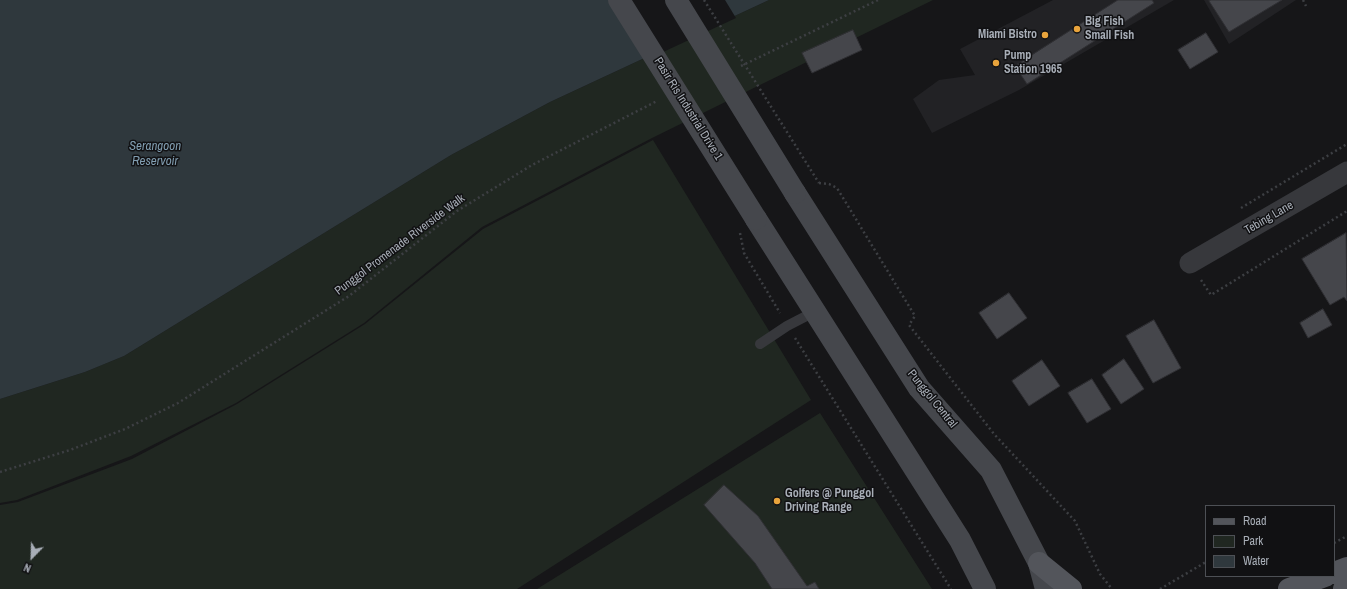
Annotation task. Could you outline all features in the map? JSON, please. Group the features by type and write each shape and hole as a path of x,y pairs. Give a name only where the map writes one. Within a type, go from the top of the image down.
{"main road":[{"name":"Pasir Ris Industrial Drive 1","path":"619,0 748,222"},
{"name":"Punggol Central","path":"676,0 795,193 919,388 991,470 1039,562 1046,589"},
{"path":"748,222 814,312 960,540 985,589"},
{"path":"1039,562 1071,589"},
{"path":"1335,573 1347,568"},
{"path":"1289,589 1322,577"}],"street":[{"name":"Tebing Lane","path":"1190,263 1347,172"}],"lane":[{"path":"760,344 788,326 814,312"}],"path":[{"path":"704,0 818,183 829,184 837,188 915,316 909,326 994,434 1075,521 1100,574 1112,589"},
{"path":"736,68 878,0"},
{"path":"1303,0 1306,6"},
{"name":"Punggol Promenade Riverside Walk","path":"0,472 70,450 125,429 178,403 349,296 457,211 532,165 660,100"},
{"path":"1240,208 1347,144"},
{"path":"1190,263 1211,295 1347,211"},
{"path":"748,222 740,240 744,253 951,589"},
{"path":"1335,543 1347,536"},
{"path":"1160,589 1205,563"}],"shaded area":[{"path":"1053,0 1174,0 1019,90 932,133 913,99 939,80 975,75 960,49"},
{"path":"1204,0 1296,0 1229,44"}],"green space":[{"path":"769,0 933,0 652,138 482,227 364,323 236,403 131,456 17,500 0,503 0,399 85,372 124,356 451,155 550,102"},
{"path":"653,140 811,400 517,589 0,589 0,505 18,502 132,459 237,404 365,324 483,229"},
{"name":"Golfers @ Punggol Driving Range","path":"820,413 932,589 537,589"}],"water":[{"name":"Serangoon Reservoir","path":"0,0 769,0 550,102 451,155 124,356 85,372 0,399"}],"pier":[{"path":"609,0 725,0 736,18 646,60"}],"building":[{"path":"1118,0 1152,0 1154,3 1027,84 1015,66"},
{"path":"1282,0 1229,32 1209,1"},
{"path":"853,30 862,50 812,73 802,53"},
{"path":"1206,33 1218,52 1190,69 1178,50"},
{"path":"1346,233 1347,301 1344,297 1330,305 1302,259"},
{"path":"1009,293 1027,318 997,339 979,313"},
{"path":"1323,309 1332,325 1308,338 1300,323"},
{"path":"1154,320 1181,368 1153,383 1126,336"},
{"path":"1124,359 1144,389 1121,404 1102,375"},
{"path":"1042,360 1060,386 1029,406 1012,381"},
{"path":"1092,379 1111,409 1087,423 1068,393"},
{"path":"724,485 758,516 807,586 815,582 819,589 772,589 755,563 704,505"}],"place":[{"name":"Big Fish Small Fish","path":"1077,29"},
{"name":"Miami Bistro","path":"1045,35"},
{"name":"Pump Station 1965","path":"996,63"},
{"name":"Golfers @ Punggol Driving Range","path":"777,501"}]}
